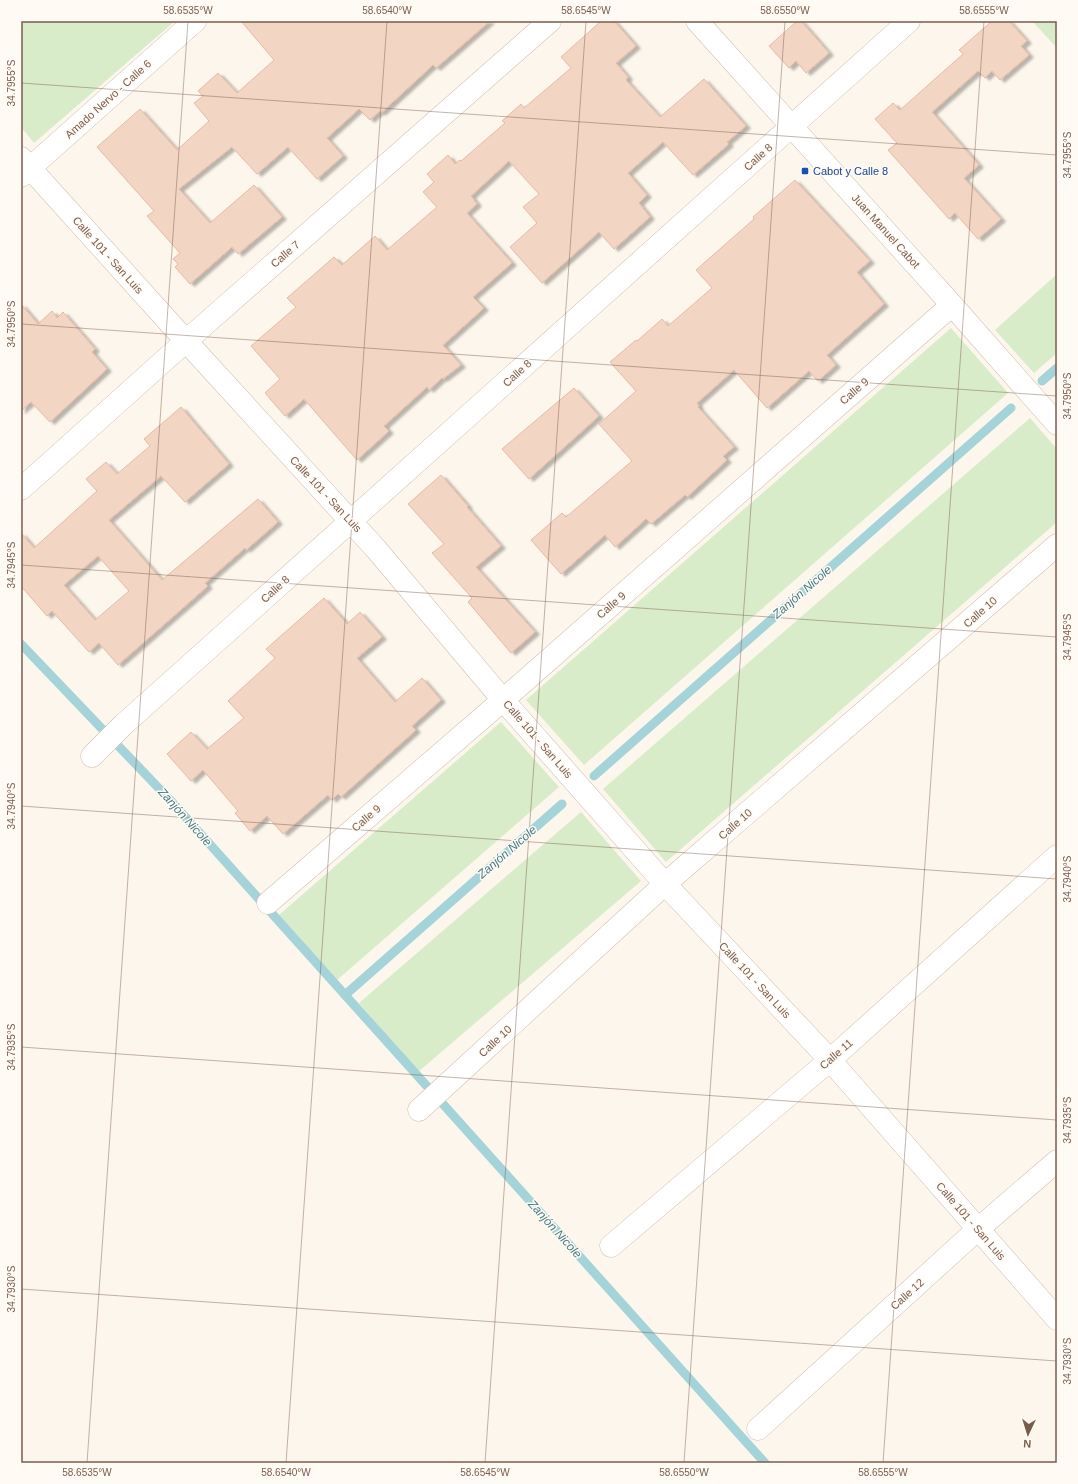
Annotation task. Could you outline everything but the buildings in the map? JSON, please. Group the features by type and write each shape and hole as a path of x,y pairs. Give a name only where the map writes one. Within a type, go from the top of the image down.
{"street":[{"name":"Amado Nervo - Calle 6","path":"24,167 195,21"},
{"name":"Calle 7","path":"21,489 186,341 550,21"},
{"name":"Juan Manuel Cabot","path":"697,21 1057,424"},
{"name":"Calle 8","path":"92,756 123,725 910,21"},
{"name":"Calle 101 - San Luis","path":"24,167 186,341 376,549 503,700 665,884 830,1060 1057,1319"},
{"name":"Calle 9","path":"268,902 503,700 952,305"},
{"name":"Calle 10","path":"420,1110 665,884 1057,545"},
{"name":"Calle 11","path":"611,1246 830,1060 1057,856"},
{"name":"Calle 12","path":"758,1429 978,1229 1057,1161"}],"green space":[{"path":"21,21 175,21 34,143 21,127"},
{"path":"1032,21 1057,21 1057,48"},
{"path":"1057,274 1057,353 1034,373 995,330"},
{"path":"951,328 1008,393 584,765 526,700"},
{"path":"1030,418 1057,449 1057,522 666,862 603,789"},
{"path":"501,722 559,787 337,980 279,915"},
{"path":"581,812 641,881 418,1072 359,1003"}],"waterway":[{"name":"Zanjón Nicole","path":"1042,381 1057,368"},
{"name":"Zanjón Nicole","path":"594,776 1011,408"},
{"name":"Zanjón Nicole","path":"21,644 171,801 765,1463"},
{"name":"Zanjón Nicole","path":"345,995 562,804"}],"place":[{"name":"Cabot y Calle 8","path":"805,171"}]}
